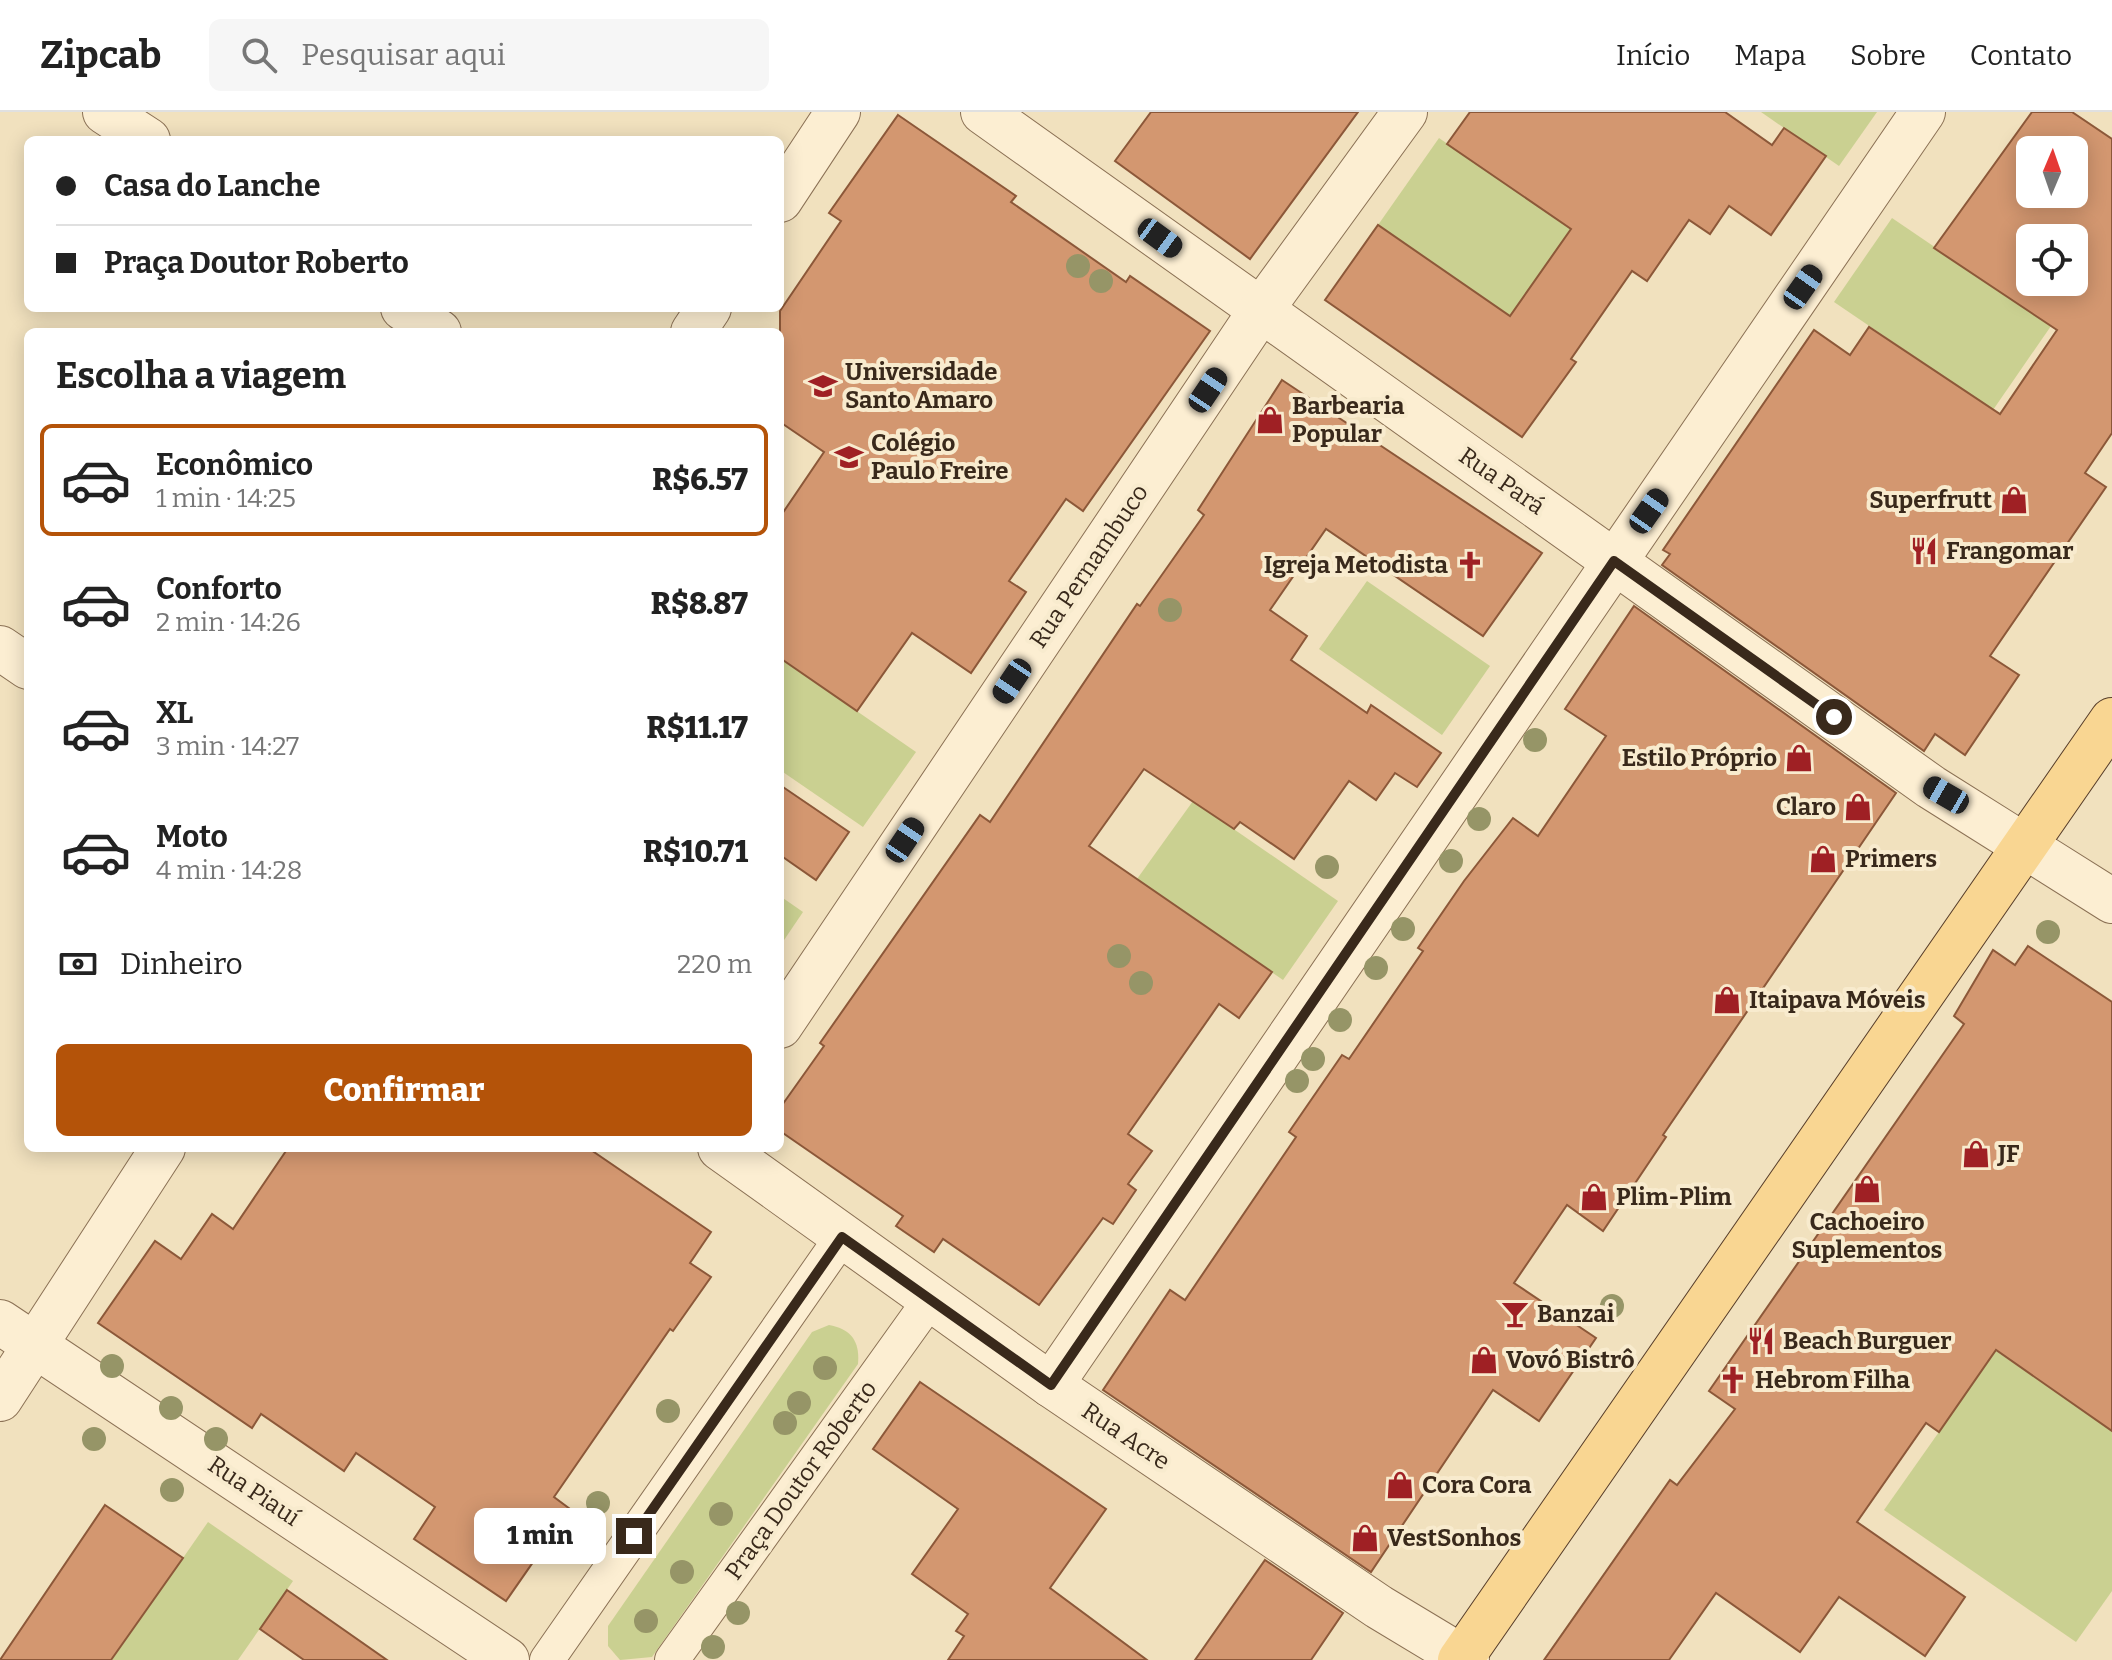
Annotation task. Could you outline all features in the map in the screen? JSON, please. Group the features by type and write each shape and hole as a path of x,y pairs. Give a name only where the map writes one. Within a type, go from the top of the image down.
{"main road":[{"path":"1463,1659 2112,720"}],"street":[{"path":"105,112 142,136"},
{"path":"784,194 838,112"},
{"name":"Rua Pará","path":"983,112 1931,787 2112,901"},
{"name":"Rua Pernambuco","path":"784,1020 1261,310 1405,112"},
{"path":"1051,1385 1923,112"},
{"path":"409,312 433,328"},
{"path":"0,648 24,664"},
{"path":"0,1399 18,1333 160,1152"},
{"name":"Rua Acre","path":"725,1152 1051,1385 1379,1607 1463,1659"},
{"name":"Rua Piauí","path":"18,1333 507,1660"}],"lane":[{"path":"547,1660 842,1237"},
{"name":"Praça Doutor Roberto","path":"672,1660 930,1300"}],"green space":[{"path":"1761,112 1877,112 1839,166"},
{"path":"1439,138 1571,229 1510,316 1378,225"},
{"path":"1892,218 2051,326 1993,410 1834,302"},
{"path":"1367,581 1490,666 1442,735 1319,649"},
{"path":"784,661 916,752 863,827 784,773"},
{"path":"1193,801 1338,901 1283,980 1137,879"},
{"path":"784,899 803,912 784,940"},
{"path":"829,1325 852,1337 856,1343 858,1364 652,1657 620,1660 608,1646 608,1626 812,1332"},
{"path":"1996,1351 2112,1431 2112,1591 2076,1642 1884,1510"},
{"path":"208,1522 293,1581 238,1660 112,1660"}],"building":[{"path":"1151,112 1358,112 1250,259 1115,161"},
{"path":"1470,112 1725,112 1772,145 1784,128 1826,156 1771,235 1729,206 1710,234 1689,220 1647,281 1632,271 1571,359 1576,362 1522,437 1325,300 1378,225 1510,316 1571,229 1447,144"},
{"path":"2032,112 2072,112 2112,139 2112,433 2085,473 2106,487 1990,656 2019,675 1965,755 1935,734 1924,751 1662,565 1670,554 1663,550 1814,330 1850,355 1869,327 2000,414 2057,330 1934,248"},
{"path":"898,115 1016,196 1011,202 1126,282 1130,276 1210,331 1083,511 1066,499 1009,581 1026,592 971,673 912,633 857,711 784,661 784,511 824,452 784,425 784,328 780,328 780,312 784,312 784,305 841,221 829,213"},
{"path":"1282,380 1542,553 1483,636 1326,529 1270,610 1307,636 1291,660 1367,713 1371,705 1441,753 1417,787 1395,773 1376,800 1349,781 1294,859 1240,822 1234,829 1144,769 1089,846 1272,972 1239,1018 1219,1004 1128,1134 1152,1151 1128,1184 1136,1190 1113,1224 1103,1218 1039,1305 943,1239 934,1252 896,1226 903,1216 784,1134 784,1102 824,1046 820,1043 980,815 990,822 1137,604 1140,606 1204,515 1198,510"},
{"path":"1634,606 1896,793 1663,1135 1666,1137 1603,1231 1567,1205 1514,1283 1596,1338 1539,1421 1493,1390 1371,1572 1103,1390 1170,1290 1185,1300 1296,1137 1289,1132 1342,1055 1349,1059 1423,951 1418,948 1464,881 1513,818 1538,836 1606,736 1565,709"},
{"path":"784,788 849,832 816,880 784,858"},
{"path":"2028,946 2112,1002 2112,1431 1996,1350 1939,1432 1926,1423 1857,1522 1965,1597 1925,1656 1839,1597 1800,1652 1716,1593 1669,1660 1544,1660 1670,1480 1677,1485 1735,1409 1709,1391 1964,1024 1954,1016 1993,950 2015,965"},
{"path":"285,1152 594,1152 711,1232 690,1263 711,1277 673,1331 670,1329 554,1497 570,1509 506,1601 414,1539 435,1507 356,1453 344,1471 261,1414 252,1428 98,1323 155,1241 181,1259 212,1214 233,1229"},
{"path":"920,1382 1106,1509 1050,1588 1147,1660 948,1660 964,1636 956,1631 968,1614 912,1574 958,1509 873,1449"},
{"path":"105,1505 183,1558 111,1660 0,1660"},
{"path":"1265,1560 1343,1613 1311,1660 1195,1660"},
{"path":"287,1590 387,1660 304,1660 260,1629"}],"place":[{"name":"Universidade Santo Amaro","path":"823,386"},
{"name":"Barbearia Popular","path":"1270,420"},
{"name":"Colégio Paulo Freire","path":"849,457"},
{"name":"Superfrutt","path":"2014,500"},
{"name":"Frangomar","path":"1924,551"},
{"name":"Igreja Metodista","path":"1470,565"},
{"name":"Estilo Próprio","path":"1799,758"},
{"name":"Claro","path":"1858,807"},
{"name":"Primers","path":"1823,859"},
{"name":"Itaipava Móveis","path":"1727,1000"},
{"name":"JF","path":"1976,1154"},
{"name":"Cachoeiro Suplementos","path":"1867,1189"},
{"name":"Plim-Plim","path":"1594,1197"},
{"name":"Banzai","path":"1515,1314"},
{"name":"Beach Burguer","path":"1761,1341"},
{"name":"Vovó Bistrô","path":"1484,1360"},
{"name":"Hebrom Filha","path":"1733,1380"},
{"name":"Cora Cora","path":"1400,1485"},
{"name":"VestSonhos","path":"1365,1538"}],"route":[{"path":"634,1536 842,1237 1051,1385 1614,561 1834,717"}]}
